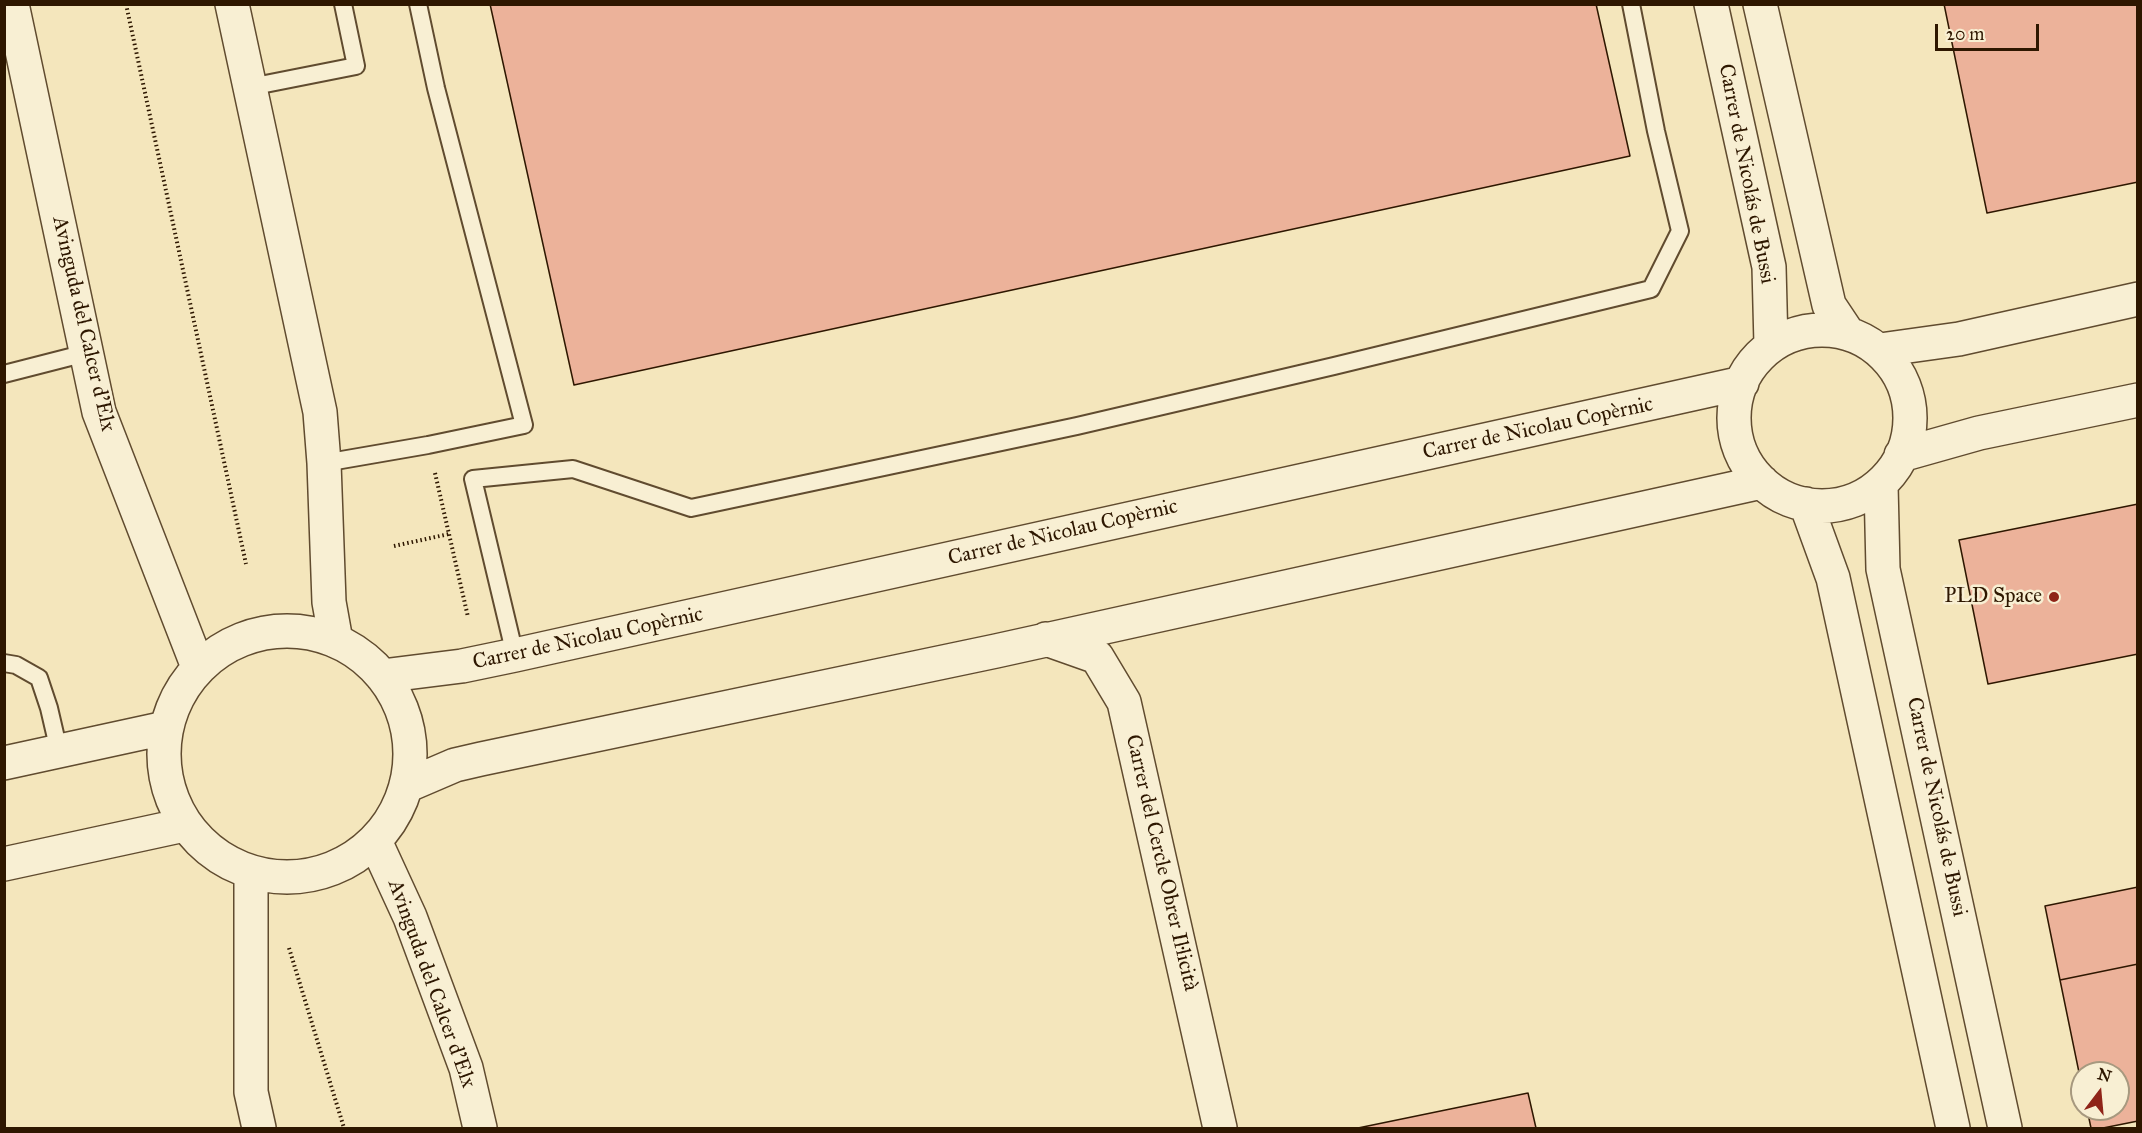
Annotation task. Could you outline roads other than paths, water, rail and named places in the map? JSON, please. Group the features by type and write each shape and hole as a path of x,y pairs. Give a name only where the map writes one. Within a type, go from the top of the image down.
{"street":[{"name":"Avinguda del Calcer d'Elx","path":"12,4 99,412 198,667"},
{"path":"232,4 320,412 329,602 336,641"},
{"name":"Carrer de Nicolás de Bussi","path":"1711,4 1769,267 1771,345"},
{"path":"1760,4 1829,305 1847,332"},
{"path":"1880,350 1959,339 2138,299"},
{"path":"1810,330 1847,332 1880,350 1900,375 1911,408 1908,442 1893,472 1866,495 1833,506 1793,501 1762,482 1744,460 1734,429 1737,393 1754,361 1771,345 1786,337 1810,330"},
{"name":"Carrer de Nicolau Copèrnic","path":"382,676 462,666 515,655 1742,383"},
{"path":"1901,455 1979,433 2138,400"},
{"path":"406,786 455,765 1046,639 1762,482"},
{"name":"Carrer de Nicolás de Bussi","path":"1881,484 1883,568 2005,1128"},
{"path":"1806,504 1833,578 1953,1128"},
{"path":"264,632 320,635 336,641 362,656 382,676 402,709 411,750 406,786 389,824 375,841 348,862 309,876 251,873 237,868 198,841 184,825 164,778 165,728 182,686 212,655 264,632"},
{"name":"Carrer del Cercle Obrer Il·licità","path":"1046,639 1098,657 1124,702 1220,1128"},
{"path":"4,763 165,728"},
{"path":"4,864 184,825"},
{"name":"Avinguda del Calcer d'Elx","path":"375,841 410,917 466,1068 480,1128"},
{"path":"251,873 251,1092 259,1128"}],"lane":[{"path":"250,87 356,66 343,4"},
{"path":"324,463 524,425 436,88 417,4"},
{"path":"515,655 473,479 573,469 691,508 1077,426 1651,289 1680,231 1656,131 1630,4"},
{"path":"4,374 86,353"},
{"path":"4,663 16,665 39,678 59,751"}],"place":[{"name":"PLD Space","path":"2054,597"}]}
